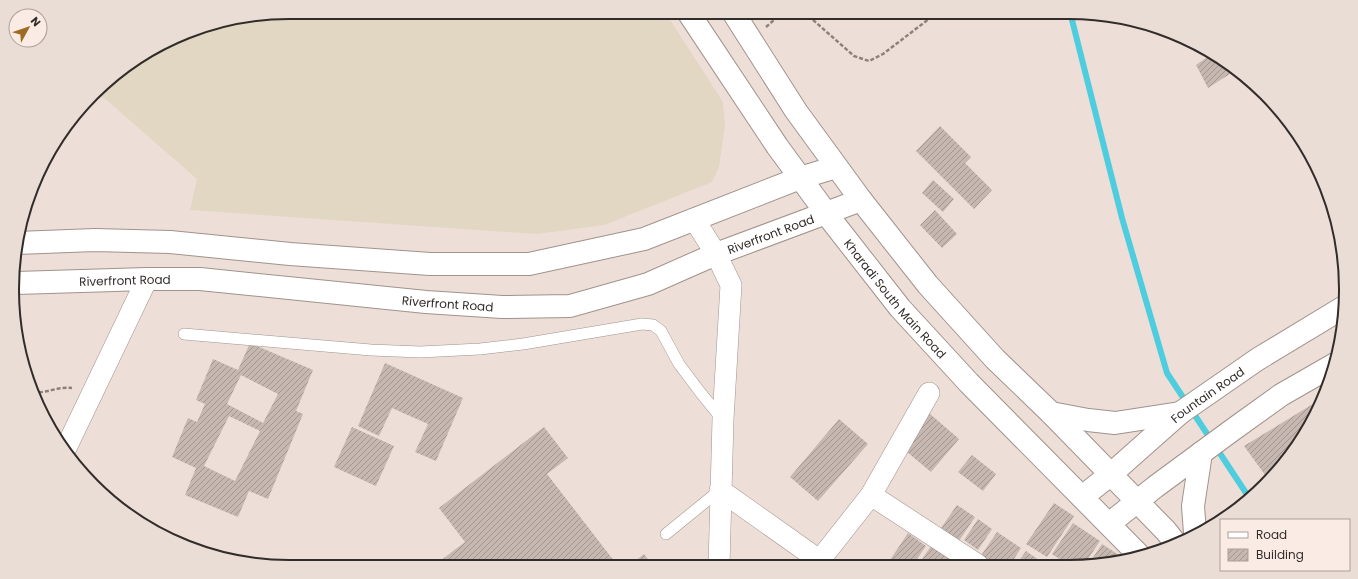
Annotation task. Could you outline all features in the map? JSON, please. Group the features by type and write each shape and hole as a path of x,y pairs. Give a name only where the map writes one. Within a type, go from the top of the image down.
{"street":[{"name":"Kharadi South Main Road","path":"693,19 777,146 825,212 900,308 969,383 1136,552"},
{"path":"741,19 796,111 861,200 928,285 995,359 1051,412 1172,539"},
{"path":"23,243 95,240 170,242 290,254 430,264 529,264 644,239 800,178 836,167"},
{"name":"Riverfront Road","path":"19,282 200,279 426,302 502,307 570,306 648,284 716,254 825,212 861,200"},
{"path":"694,219 716,254 731,285 723,419 719,560"},
{"path":"68,444 147,279"},
{"name":"Fountain Road","path":"1082,497 1110,475 1182,411 1258,359 1338,311"},
{"path":"1109,524 1205,450 1281,395 1327,368"},
{"path":"822,560 871,495 929,393"},
{"path":"1051,412 1088,420 1115,423 1182,411"},
{"path":"1195,529 1193,506 1205,450"},
{"path":"720,490 814,560"},
{"path":"871,495 970,560"}],"lane":[{"path":"184,334 371,350 420,352 480,349 523,344 642,324 653,325 661,331 679,364 723,419"},
{"path":"666,534 720,490"}],"path":[{"path":"812,19 854,56 869,61 883,54 929,19"},
{"path":"40,393 56,388 70,387 92,393"}],"shaded area":[{"path":"290,19 670,19 723,102 725,125 719,167 712,182 604,225 537,234 190,210 197,179 103,97 100,99 98,98 111,86 154,55 203,33 219,28 254,21"}],"building":[{"path":"1207,57 1231,73 1208,88 1196,65"},
{"path":"940,126 971,157 965,163 992,190 974,209 916,151"},
{"path":"933,180 954,199 943,212 922,193"},
{"path":"935,210 957,234 942,248 920,225"},
{"path":"250,343 313,370 296,411 303,414 268,499 249,491 238,517 185,495 196,468 172,457 188,418 197,422 205,404 196,400 213,359 238,370","holes":["241,375 278,394 263,423 227,404","229,416 260,431 235,481 204,466"]},
{"path":"385,363 463,398 436,461 415,452 428,424 392,408 379,436 358,426"},
{"path":"1313,404 1303,425 1293,440 1265,475 1244,446"},
{"path":"929,413 959,439 931,472 901,447"},
{"path":"839,419 868,444 818,501 790,477"},
{"path":"352,427 394,446 376,486 334,467"},
{"path":"544,427 568,458 547,474 613,560 441,560 465,542 439,508"},
{"path":"972,455 996,474 983,491 958,472"},
{"path":"1054,503 1074,516 1047,557 1026,544"},
{"path":"957,505 975,517 959,541 941,528"},
{"path":"978,519 992,529 978,550 964,540"},
{"path":"1073,523 1100,541 1088,559 1061,560 1052,554"},
{"path":"997,532 1021,548 1013,560 984,560 980,557"},
{"path":"908,533 926,546 916,560 890,560"},
{"path":"1102,544 1119,555 1104,558 1092,559"},
{"path":"931,546 951,560 921,560"},
{"path":"1026,551 1039,560 1020,560"},
{"path":"644,554 648,560 636,560"}],"waterway":[{"path":"1072,19 1122,218 1167,373 1246,493"}]}
